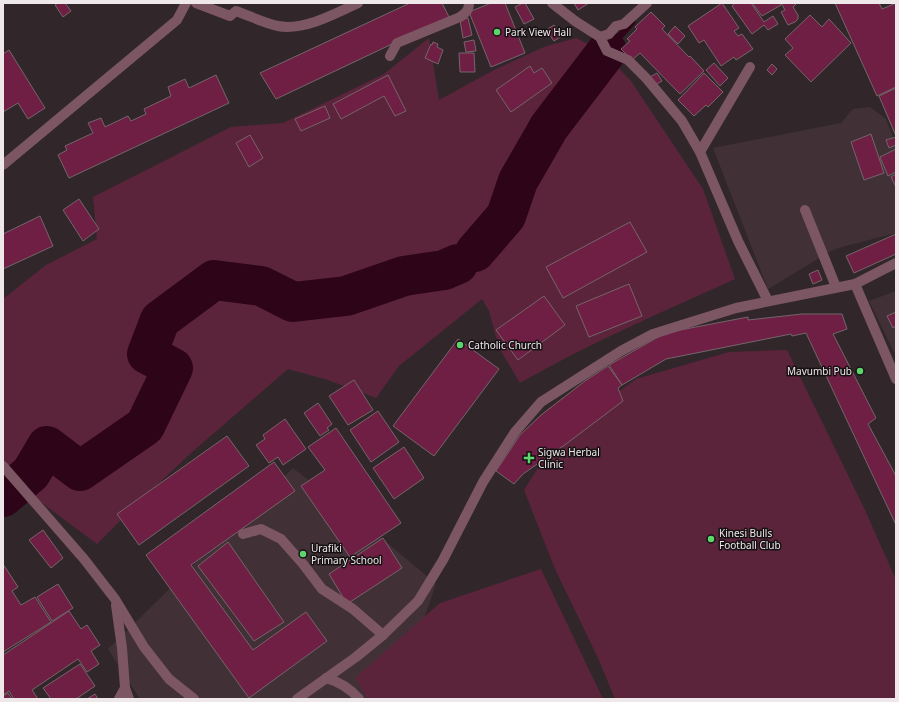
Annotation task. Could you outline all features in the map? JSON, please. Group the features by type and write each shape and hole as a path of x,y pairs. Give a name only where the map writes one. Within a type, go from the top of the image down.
{"street":[{"path":"3,165 177,20 186,3"},
{"path":"196,3 230,16 236,11 278,26 300,26 334,14 358,3"},
{"path":"390,56 397,43 460,17 466,13 469,8 469,3"},
{"path":"552,3 575,21 600,37 607,51 628,60 682,121 700,152 718,191 738,241 768,301"},
{"path":"600,37 609,34 616,26 624,24 647,3"},
{"path":"700,152 750,67"},
{"path":"806,210 836,287"},
{"path":"298,699 356,657 383,635 418,601 443,560 491,470 514,432 542,402 621,351 654,334 736,308 855,284 896,263"},
{"path":"855,284 896,379"},
{"path":"3,466 84,559 115,599 144,646 169,679 194,699"},
{"path":"243,534 261,528 281,539 303,564 322,590 353,609 383,635"},
{"path":"115,599 122,648 125,688 130,699"},
{"path":"326,678 340,682 353,692 359,699"},
{"path":"119,699 125,688"}],"shaded area":[{"path":"429,38 439,100 494,70 544,47 576,38 602,51 631,81 703,189 735,279 599,341 520,383 499,348 489,311 482,299 399,366 376,398 328,380 288,369 191,453 97,544 34,497 3,518 3,299 46,265 97,239 93,197 231,127 283,123 384,74"},
{"path":"870,107 886,119 896,146 896,233 831,251 768,289 713,148 841,123 853,109"},
{"path":"896,291 896,356 869,301"},
{"name":"Kinesi Bulls Football Club","path":"787,350 865,510 896,580 896,699 615,699 598,658 555,569 524,490 558,436 636,379 729,352"},
{"name":"Urafiki Primary School","path":"293,468 365,524 436,584 400,688 385,699 140,699 108,649"},
{"path":"541,569 603,699 368,699 355,678 440,603"}],"building":[{"path":"58,3 65,3 71,11 63,17 55,5"},
{"path":"410,3 442,3 449,17 276,99 260,73"},
{"name":"Park View Hall","path":"491,3 505,3 525,53 491,67 469,12"},
{"path":"525,3 534,19 524,24 515,7"},
{"path":"574,3 589,3 578,10"},
{"path":"722,3 739,28 734,31 738,36 742,34 753,49 736,60 734,57 721,66 704,40 699,43 688,26"},
{"path":"735,3 751,3 764,22 773,16 778,24 768,30 764,25 752,34 732,6"},
{"path":"752,3 780,3 781,5 762,16"},
{"path":"781,3 797,3 793,7 798,15 798,19 795,22 788,25 781,12 785,10"},
{"path":"835,3 879,3 882,9 896,3 896,87 877,96"},
{"path":"651,12 665,26 662,29 704,71 680,94 640,53 632,60 621,49 630,41 627,39 637,29 635,27"},
{"path":"810,15 822,27 829,19 851,43 811,82 785,55 793,48 785,39"},
{"path":"468,18 472,35 463,38 460,20"},
{"path":"554,25 562,36 554,41 546,30"},
{"path":"675,26 685,36 678,44 668,34"},
{"path":"474,40 476,51 466,52 464,42"},
{"path":"433,42 438,44 437,47 443,50 438,64 425,58"},
{"path":"9,50 45,108 28,119 18,103 3,112 3,54"},
{"path":"459,53 474,53 475,72 460,72"},
{"path":"714,63 728,78 720,86 706,70"},
{"path":"772,64 777,69 772,75 767,70"},
{"path":"530,66 534,73 542,68 552,83 511,112 496,90"},
{"path":"657,73 662,81 655,85 650,77"},
{"path":"704,73 723,92 708,107 706,105 694,116 678,100"},
{"path":"216,75 229,103 69,178 58,155 67,150 65,146 93,133 88,123 101,118 105,127 128,116 131,121 146,114 144,109 171,96 168,87 185,79 189,88"},
{"path":"388,75 406,111 395,116 384,96 341,119 333,104"},
{"path":"896,88 896,136 879,96"},
{"path":"325,106 330,118 301,131 295,119"},
{"path":"871,134 884,173 864,180 851,142"},
{"path":"250,135 263,158 249,167 236,143"},
{"path":"896,137 896,145 889,148 886,140"},
{"path":"896,149 896,172 888,176 880,157"},
{"path":"896,174 896,187 891,177"},
{"path":"79,199 99,229 83,241 63,210"},
{"path":"40,216 53,246 3,269 3,234"},
{"path":"630,222 647,252 563,298 546,267"},
{"path":"896,234 896,254 854,273 846,256"},
{"path":"818,270 822,280 813,284 809,274"},
{"path":"629,284 642,316 589,337 576,306"},
{"path":"544,296 565,325 518,360 496,330"},
{"path":"896,312 896,326 893,328 887,316"},
{"path":"802,314 842,314 847,329 833,334 876,418 868,424 896,476 896,525 806,333 792,336 791,334 666,359 622,385 609,365 660,336 670,332 748,317 748,320"},
{"path":"458,339 499,369 434,456 393,426"},
{"path":"608,366 622,385 618,388 623,401 523,474 514,484 496,471 520,435 541,415 585,381"},
{"path":"354,380 373,410 348,425 329,396"},
{"path":"318,403 332,424 327,428 329,430 320,436 304,413"},
{"path":"378,411 399,442 371,462 350,430"},
{"path":"285,419 306,449 283,465 278,457 269,463 256,445 265,439 263,435"},
{"path":"336,428 401,523 350,557 301,486 325,470 308,447"},
{"path":"227,436 249,466 139,545 117,514"},
{"path":"404,447 424,478 394,499 373,468"},
{"path":"274,462 295,491 191,565 253,650 306,612 327,641 249,698 146,555"},
{"path":"43,530 63,558 51,568 29,540"},
{"path":"383,538 402,568 347,604 329,574"},
{"path":"228,542 284,622 254,641 198,566"},
{"path":"3,564 18,587 12,591 21,605 35,597 51,622 3,652"},
{"path":"58,584 73,608 52,621 37,597"},
{"path":"69,611 81,629 87,625 100,645 91,651 99,664 87,672 78,659 32,690 38,699 14,699 9,691 3,695 3,655"},
{"path":"80,664 95,686 76,699 51,699 43,688"},
{"path":"8,693 12,699 3,699 3,696"},
{"path":"95,694 98,699 87,699"}],"waterway":[{"path":"607,51 632,22"},
{"path":"475,252 506,216 518,181 549,127 607,51"},
{"path":"3,497 31,473 47,446 80,471 145,426 173,368 147,354 160,320 214,280 261,286 293,302 346,296 404,276 444,270 458,264"}],"place":[{"name":"Park View Hall","path":"497,32"},
{"name":"Catholic Church","path":"460,345"},
{"name":"Mavumbi Pub","path":"860,371"},
{"name":"Sigwa Herbal Clinic","path":"529,458"},
{"name":"Kinesi Bulls Football Club","path":"711,539"},
{"name":"Urafiki Primary School","path":"303,554"}]}
